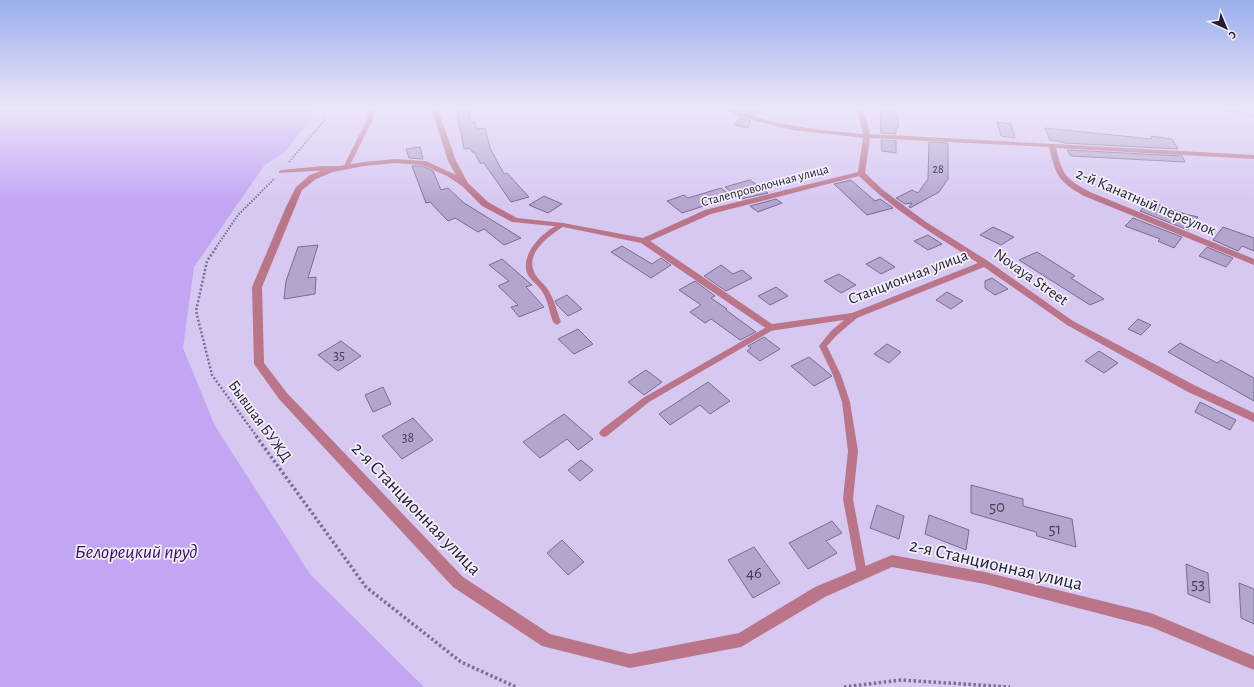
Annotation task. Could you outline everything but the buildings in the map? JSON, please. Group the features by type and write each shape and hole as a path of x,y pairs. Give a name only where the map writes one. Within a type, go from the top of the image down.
{"street":[{"path":"445,139 452,161 464,184 485,204 515,220 562,225 644,241 770,328"},
{"path":"861,173 867,139"},
{"path":"939,139 1254,157"},
{"name":"2-й Канатный переулок","path":"1052,145 1059,174 1065,182 1087,194 1254,262"},
{"name":"2-я Станционная улица","path":"464,184 450,174 423,163 395,161 364,164 331,170 313,177 300,189 290,207 257,288 259,364 283,396 458,582 547,641 630,661 740,640 820,592 892,561 985,578 1151,620 1254,663"},
{"name":"Сталепроволочная улица","path":"644,241 708,212 861,173"},
{"name":"Novaya Street","path":"861,173 880,192 923,224 986,263 1070,323 1192,389 1254,418"},
{"name":"Станционная улица","path":"770,328 854,316 986,263"}],"lane":[{"path":"281,172 323,168 346,168 360,139"},
{"path":"557,322 545,290 531,274 530,264 533,250 539,242 548,233 562,225"},
{"path":"854,316 834,333 823,346 837,375 846,402 853,451 848,499 862,574"},
{"path":"604,433 646,400 770,328"}],"path":[{"name":"Бывшая БУЖД","path":"309,139 281,172 238,214 207,261 196,311 212,374 366,587 461,662 516,687"},
{"path":"844,687 901,680 1010,687"}],"water":[{"name":"Белорецкий пруд","path":"0,139 295,139 285,152 264,166 194,267 183,348 215,426 310,574 424,687 0,687"}]}
